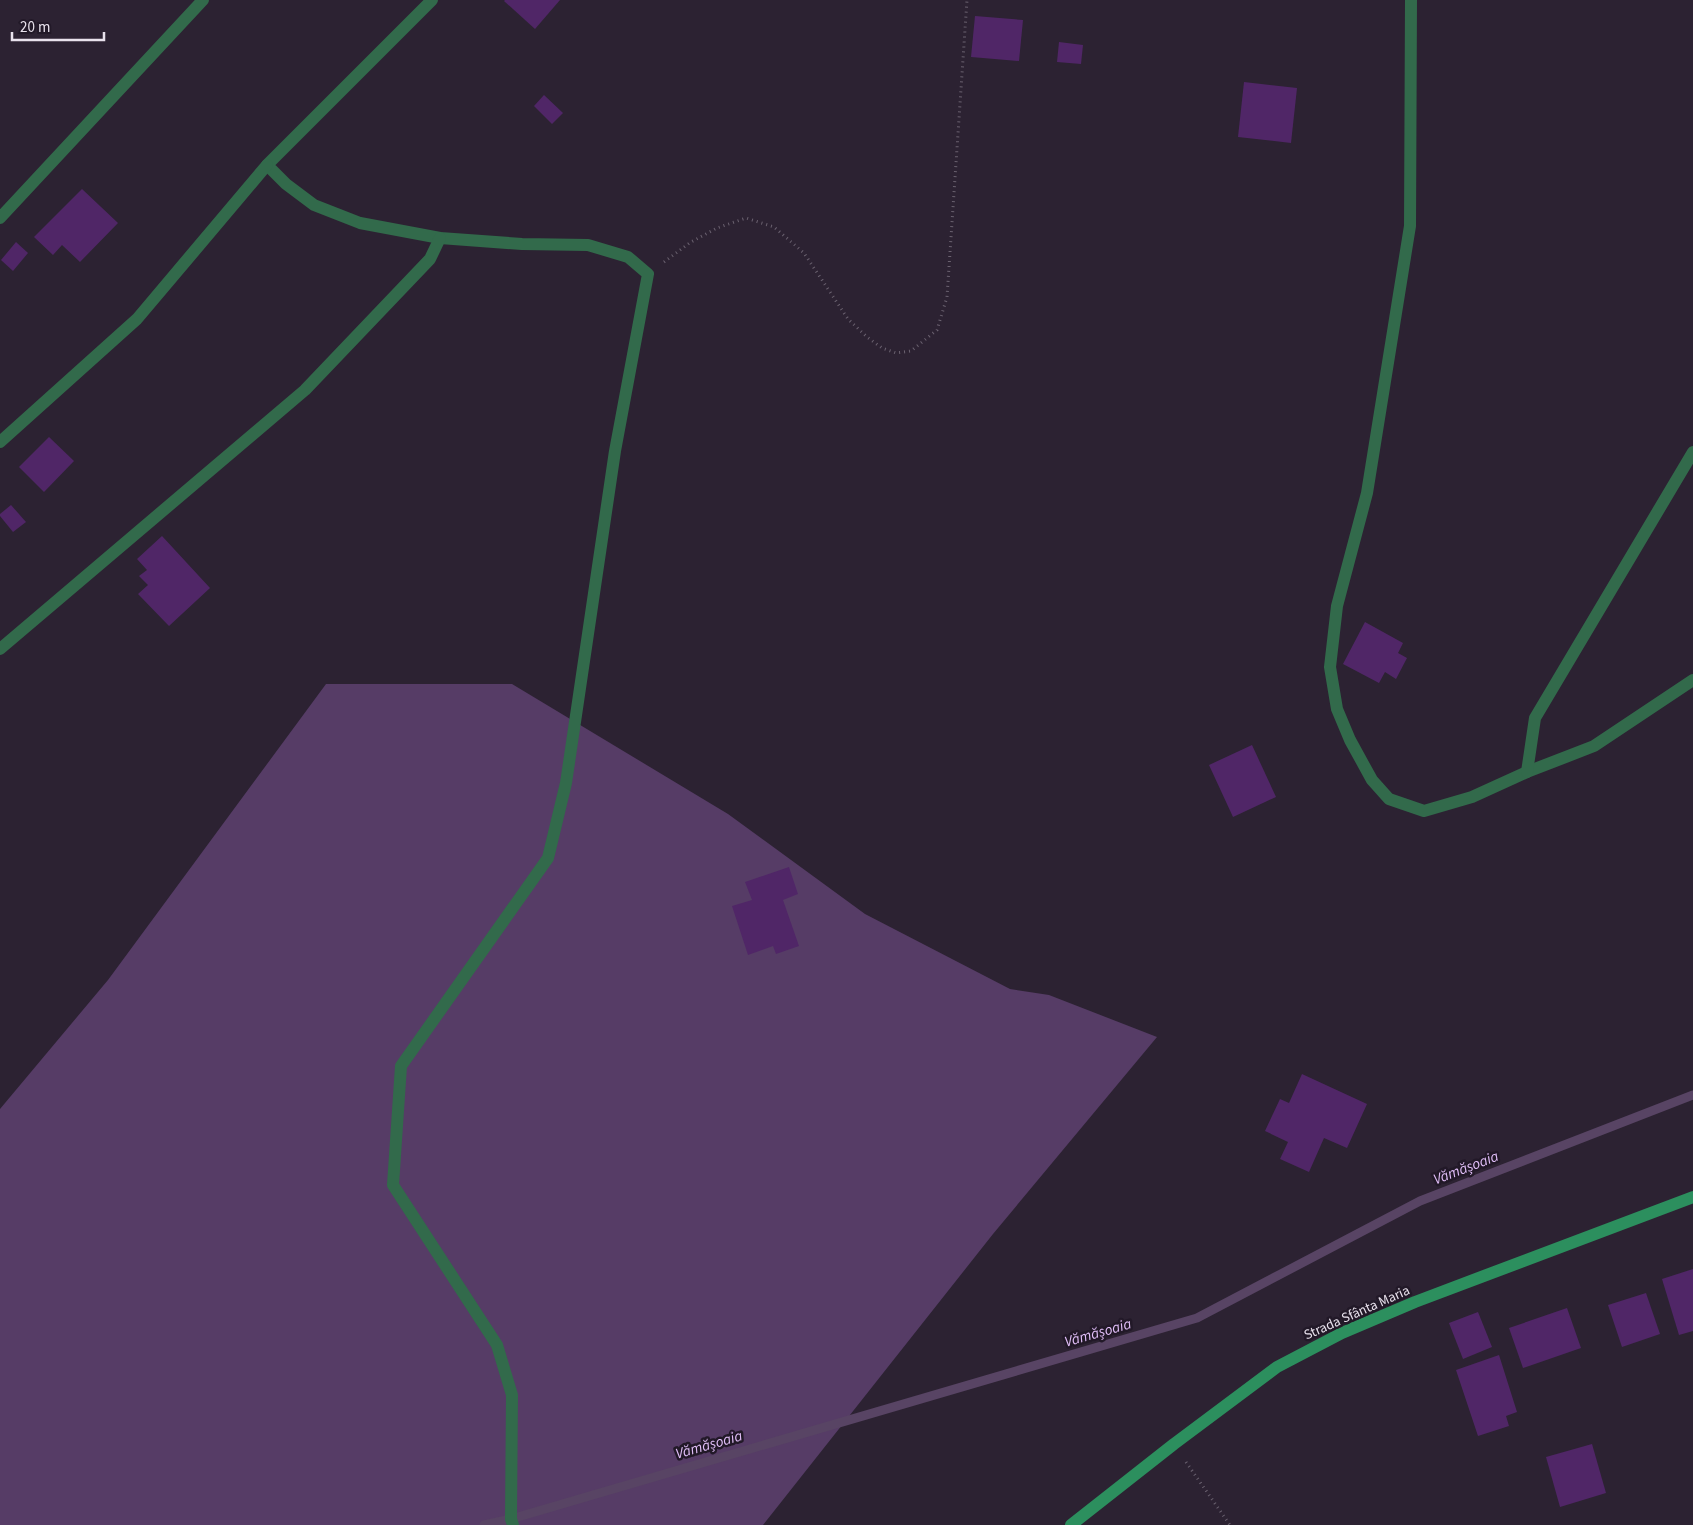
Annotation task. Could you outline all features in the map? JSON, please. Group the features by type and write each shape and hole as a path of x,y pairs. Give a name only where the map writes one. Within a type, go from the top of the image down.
{"main road":[{"name":"Strada Sfânta Maria","path":"1071,1525 1174,1444 1277,1367 1342,1333 1415,1302 1693,1197"}],"street":[{"path":"0,218 203,0"},
{"path":"0,442 137,319 267,165 432,0"},
{"path":"1411,0 1410,226 1367,493 1337,606 1330,667 1337,708 1350,740 1372,780 1390,799 1424,811 1472,797 1527,772 1594,746 1693,680"},
{"path":"267,165 286,184 314,205 360,223 440,238 522,244 588,245 628,257 648,274 616,451 566,783 548,858 401,1066 393,1185 497,1345 512,1395 510,1519 513,1525"},
{"path":"0,649 305,390 430,259 440,238"},
{"path":"1527,772 1535,718 1693,452"}],"path":[{"path":"648,274 691,242 717,228 746,218 774,227 804,253 848,319 882,348 896,353 911,351 937,330 947,297 967,0"},
{"path":"1174,1444 1230,1525"}],"shaded area":[{"path":"326,684 512,684 728,814 865,914 1010,989 1049,995 1157,1037 993,1234 763,1525 0,1525 0,1109 108,980"}],"building":[{"path":"505,0 560,0 535,29"},
{"path":"975,16 1023,20 1019,61 971,57"},
{"path":"1059,42 1083,45 1081,64 1057,62"},
{"path":"1244,82 1297,88 1291,143 1238,137"},
{"path":"544,95 563,113 552,124 534,106"},
{"path":"82,189 118,223 80,262 62,245 53,255 34,237"},
{"path":"16,242 28,253 13,271 1,260"},
{"path":"49,437 74,461 44,492 19,467"},
{"path":"11,505 26,522 13,532 0,516"},
{"path":"162,536 210,588 169,626 138,594 148,585 139,576 147,570 137,559"},
{"path":"1365,622 1403,643 1398,653 1407,658 1396,679 1385,672 1379,683 1343,664"},
{"path":"1252,745 1276,797 1233,817 1209,765"},
{"path":"789,867 798,894 783,900 799,946 776,954 773,946 748,955 732,906 752,900 745,882"},
{"path":"1302,1074 1367,1104 1347,1148 1324,1138 1309,1172 1280,1159 1288,1142 1265,1131 1280,1099 1289,1103"},
{"path":"1693,1269 1693,1331 1679,1335 1662,1279"},
{"path":"1646,1293 1660,1334 1622,1347 1608,1305"},
{"path":"1567,1308 1581,1348 1523,1368 1509,1328"},
{"path":"1478,1312 1492,1347 1463,1359 1449,1323"},
{"path":"1499,1355 1517,1412 1506,1416 1509,1426 1478,1436 1456,1370"},
{"path":"1592,1444 1606,1493 1560,1507 1546,1457"}],"waterway":[{"name":"Vămășoaia","path":"484,1525 511,1519 1197,1318 1420,1201 1693,1095"}]}
